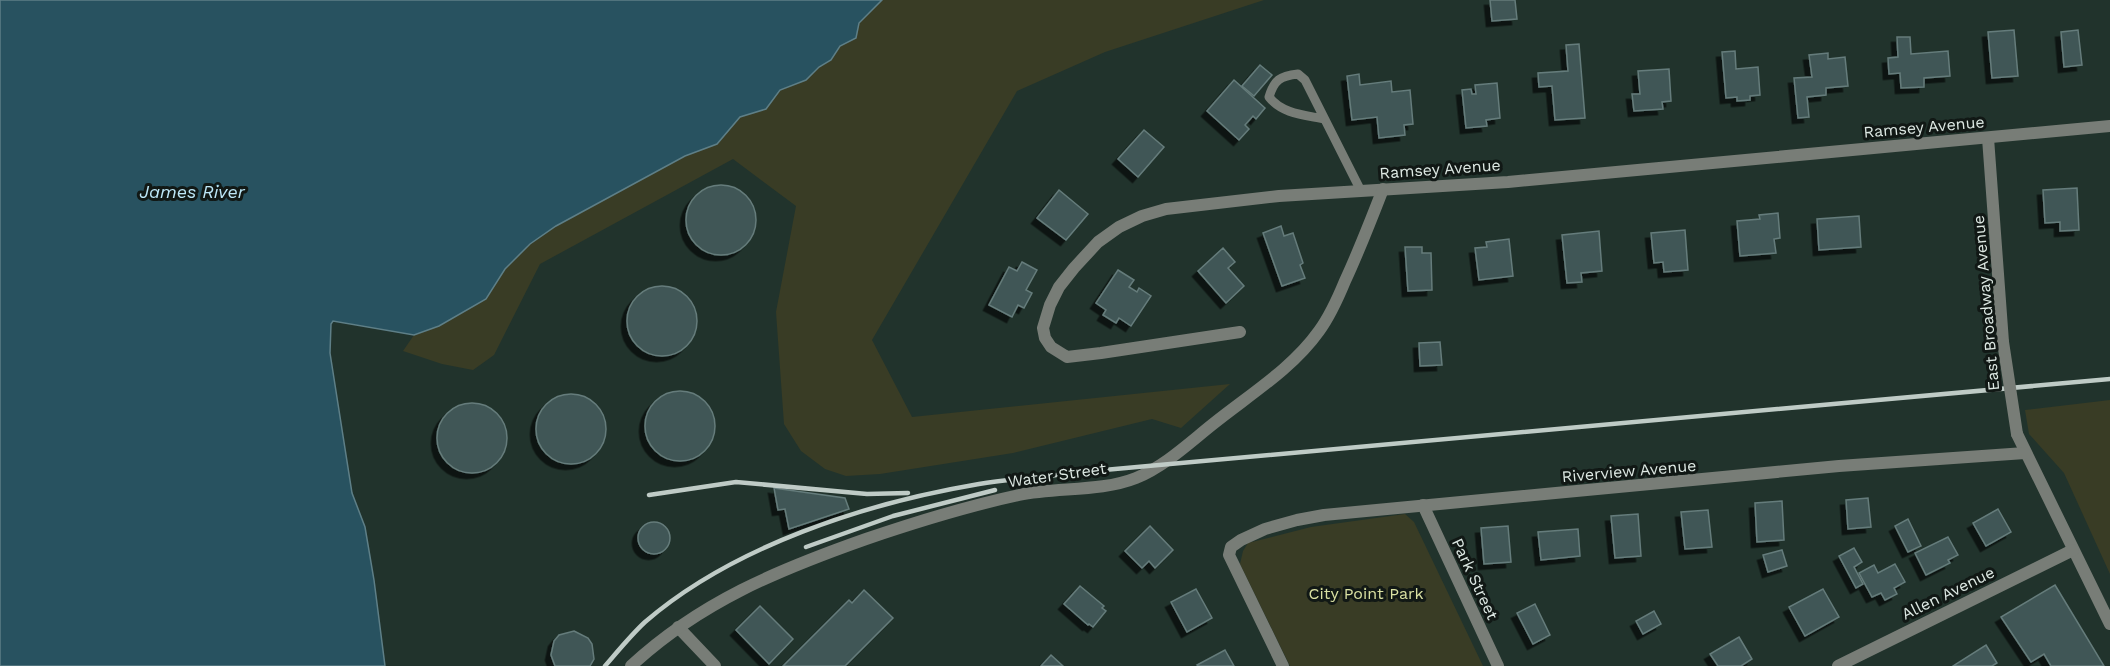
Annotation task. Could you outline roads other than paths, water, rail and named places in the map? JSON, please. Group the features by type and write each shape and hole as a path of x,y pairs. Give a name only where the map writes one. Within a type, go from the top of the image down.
{"street":[{"name":"Ramsey Avenue","path":"1240,332 1067,357 1051,347 1045,338 1043,328 1050,305 1059,287 1098,242 1119,227 1142,216 1166,209 1268,197 1508,182 2110,126"},
{"name":"East Broadway Avenue","path":"1988,138 2003,342 2017,434 2110,624"},
{"name":"Water Street","path":"631,666 678,627 722,600 787,567 914,523 1021,495 1113,484 1135,478 1160,465 1284,369 1314,338 1334,305 1365,238 1383,189"},
{"name":"Riverview Avenue","path":"1283,666 1229,555 1231,547 1265,529 1324,515 1423,505 1839,466 2025,453"},
{"name":"Park Street","path":"1423,505 1498,666"},
{"name":"Allen Avenue","path":"1838,666 2073,550"},
{"path":"678,627 715,666"}],"lane":[{"path":"1324,119 1291,112 1275,105 1269,97 1273,84 1285,76 1298,74 1305,80 1360,191"}],"water":[{"name":"James River","path":"0,0 882,0 859,23 856,38 840,46 831,60 819,67 806,80 780,90 766,109 740,117 717,144 685,156 556,226 530,244 505,269 486,299 439,326 414,335 333,321 330,353 352,493 365,527 385,666 0,666"}],"railway":[{"path":"605,666 645,622 680,595 718,571 760,550 847,516 936,492 1008,480 1093,471 2110,379"},
{"path":"649,495 736,482 867,494 908,493"},
{"path":"806,547 893,516 995,490"}],"park label":[{"name":"City Point Park","path":"1366,593"}]}
